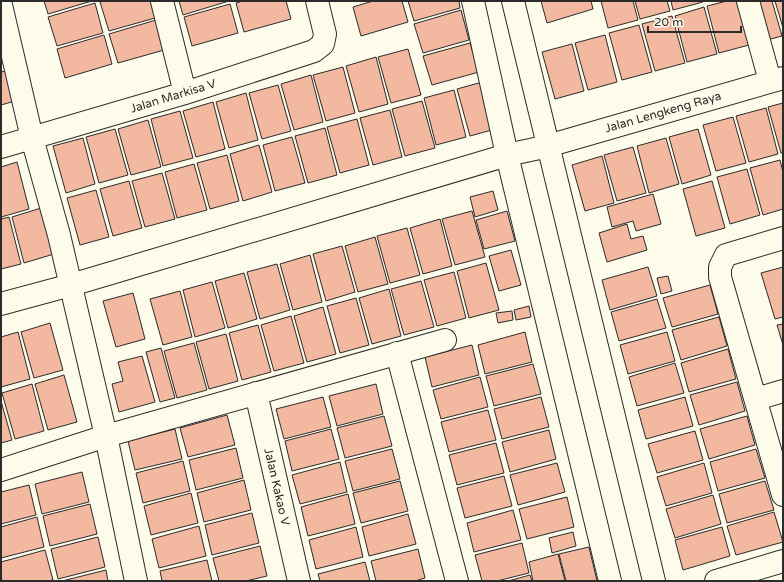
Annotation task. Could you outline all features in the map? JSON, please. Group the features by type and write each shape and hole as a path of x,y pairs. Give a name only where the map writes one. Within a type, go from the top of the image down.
{"street":[{"path":"162,1 185,93"},
{"name":"Jalan Markisa V","path":"1,147 185,93 314,51 322,44 325,34 317,1"},
{"path":"473,1 531,149 559,186 654,581"},
{"path":"513,1 531,149 610,581"},
{"path":"748,1 776,79"},
{"path":"1,5 32,138 58,235 106,436 136,581"},
{"name":"Jalan Lengkeng Raya","path":"1,304 776,79"},
{"path":"783,238 726,255 720,267 720,277 783,495"},
{"path":"1,470 106,436 445,340"},
{"path":"397,353 458,581"},
{"path":"756,399 783,391"},
{"name":"Jalan Kakao V","path":"256,393 299,581"},
{"path":"716,581 783,561"}],"building":[{"path":"44,1 92,1 48,14"},
{"path":"151,1 155,18 109,31 100,2"},
{"path":"179,1 229,1 183,15"},
{"path":"243,1 286,1 291,19 244,32 236,3"},
{"path":"373,1 402,1 408,22 361,36 353,7"},
{"path":"408,1 459,1 460,8 414,21"},
{"path":"541,1 591,1 593,9 547,23"},
{"path":"601,1 633,1 638,20 608,28"},
{"path":"635,1 667,1 670,11 640,19"},
{"path":"671,1 703,1 703,2 673,10"},
{"path":"727,1 737,1 749,45 719,53 707,6"},
{"path":"756,1 772,1 782,36 767,40"},
{"path":"775,1 783,1 783,28"},
{"path":"95,3 103,33 57,46 48,17"},
{"path":"230,4 238,33 192,46 184,17"},
{"path":"704,7 717,54 687,62 675,16"},
{"path":"461,10 469,40 423,53 414,24"},
{"path":"672,16 685,63 655,71 642,24"},
{"path":"156,20 164,50 118,63 109,34"},
{"path":"639,25 652,72 622,80 609,33"},
{"path":"104,35 112,64 65,78 57,49"},
{"path":"605,35 617,82 588,90 575,43"},
{"path":"470,43 479,72 432,85 423,56"},
{"path":"572,44 584,91 555,99 542,52"},
{"path":"408,49 421,95 391,103 378,57"},
{"path":"376,57 388,104 359,112 346,66"},
{"path":"343,67 355,113 326,121 313,75"},
{"path":"6,71 15,101 1,105 1,72"},
{"path":"311,75 323,122 294,130 281,84"},
{"path":"486,81 499,128 470,136 457,89"},
{"path":"278,85 291,131 262,139 249,93"},
{"path":"454,90 466,137 436,145 424,98"},
{"path":"246,93 258,140 229,148 216,102"},
{"path":"422,101 435,148 405,156 392,109"},
{"path":"213,102 225,149 196,157 183,111"},
{"path":"783,103 783,153 781,153 768,107"},
{"path":"766,108 778,154 749,162 736,116"},
{"path":"390,110 402,157 373,165 360,118"},
{"path":"180,111 193,158 163,166 151,119"},
{"path":"733,117 746,163 716,171 703,125"},
{"path":"357,119 369,165 340,173 327,127"},
{"path":"148,120 161,167 131,175 118,129"},
{"path":"325,128 337,175 308,183 295,136"},
{"path":"115,129 128,175 99,183 86,137"},
{"path":"698,129 711,175 682,184 669,137"},
{"path":"292,137 305,183 275,191 263,145"},
{"path":"83,138 95,184 66,193 53,146"},
{"path":"666,138 679,184 649,193 637,146"},
{"path":"259,145 272,192 243,201 230,154"},
{"path":"633,147 646,193 617,201 604,155"},
{"path":"227,155 239,201 210,209 197,163"},
{"path":"602,156 614,203 585,211 572,165"},
{"path":"780,160 783,172 783,209 763,215 750,168"},
{"path":"17,162 29,209 1,217 1,167"},
{"path":"194,164 207,210 177,218 165,172"},
{"path":"747,169 760,215 730,224 717,177"},
{"path":"162,173 175,219 145,227 132,181"},
{"path":"129,181 142,228 113,236 100,189"},
{"path":"712,181 725,228 696,236 683,189"},
{"path":"96,190 109,237 80,245 67,198"},
{"path":"493,191 498,210 475,217 470,197"},
{"path":"653,194 661,224 636,231 633,221 612,227 607,207"},
{"path":"41,208 54,254 24,263 12,217"},
{"path":"472,211 485,257 455,265 442,219"},
{"path":"507,211 515,241 484,249 476,220"},
{"path":"9,217 21,264 1,269 1,219"},
{"path":"440,219 452,266 423,274 410,228"},
{"path":"627,224 631,239 643,236 647,250 607,262 599,233"},
{"path":"407,228 420,275 390,283 377,236"},
{"path":"375,237 388,284 358,292 345,246"},
{"path":"342,246 355,292 326,301 313,254"},
{"path":"511,250 521,285 499,291 489,256"},
{"path":"310,255 322,302 293,310 280,264"},
{"path":"486,263 499,310 469,318 457,271"},
{"path":"277,264 290,310 260,319 247,272"},
{"path":"648,267 657,296 610,310 602,280"},
{"path":"783,267 783,317 775,319 761,273"},
{"path":"454,272 466,318 437,326 424,280"},
{"path":"244,273 257,319 228,328 215,281"},
{"path":"668,276 672,291 661,294 657,278"},
{"path":"421,281 434,327 404,335 391,289"},
{"path":"212,282 225,328 195,337 183,290"},
{"path":"710,285 718,314 672,327 663,298"},
{"path":"389,289 401,336 372,344 359,298"},
{"path":"180,291 192,337 163,345 150,299"},
{"path":"133,293 145,339 116,347 103,301"},
{"path":"356,298 369,345 340,353 327,306"},
{"path":"657,299 666,328 619,341 611,312"},
{"path":"529,306 531,317 516,320 514,310"},
{"path":"323,307 336,354 307,362 294,316"},
{"path":"512,311 513,320 498,323 496,313"},
{"path":"291,316 304,363 274,371 261,325"},
{"path":"719,317 727,346 681,360 672,330"},
{"path":"50,323 63,370 34,378 21,332"},
{"path":"783,324 783,345 777,325"},
{"path":"258,325 271,372 242,380 229,333"},
{"path":"18,332 30,379 1,387 1,337"},
{"path":"525,332 532,362 485,374 478,345"},
{"path":"667,332 675,361 628,374 620,345"},
{"path":"226,334 238,381 209,389 196,342"},
{"path":"194,343 207,390 177,398 164,351"},
{"path":"472,345 479,375 432,387 425,357"},
{"path":"161,348 175,398 160,402 146,352"},
{"path":"728,349 736,379 689,392 681,363"},
{"path":"142,356 155,402 119,412 112,384 123,381 118,362"},
{"path":"675,363 684,393 637,406 629,377"},
{"path":"533,364 541,394 494,406 486,376"},
{"path":"64,375 77,422 48,430 35,384"},
{"path":"480,377 488,407 441,419 433,390"},
{"path":"737,382 745,411 699,425 690,395"},
{"path":"32,384 44,431 15,439 2,393"},
{"path":"376,384 383,414 337,426 329,396"},
{"path":"323,397 331,427 284,439 276,409"},
{"path":"541,397 549,427 502,439 494,409"},
{"path":"685,397 693,426 646,439 638,410"},
{"path":"1,401 12,440 1,443"},
{"path":"488,410 496,440 449,452 441,422"},
{"path":"227,415 235,445 188,457 180,428"},
{"path":"384,416 392,446 345,458 337,428"},
{"path":"747,416 755,445 709,459 700,429"},
{"path":"175,429 182,459 135,470 128,441"},
{"path":"331,429 339,459 292,471 285,441"},
{"path":"549,430 556,459 510,472 502,442"},
{"path":"695,431 703,460 657,473 648,444"},
{"path":"496,443 504,473 457,485 449,455"},
{"path":"236,448 243,478 196,490 189,460"},
{"path":"392,449 400,479 353,491 345,461"},
{"path":"756,449 765,478 718,491 710,462"},
{"path":"183,461 190,491 143,503 136,473"},
{"path":"340,462 347,492 300,504 292,475"},
{"path":"557,463 565,492 518,505 510,475"},
{"path":"704,463 712,493 666,506 657,477"},
{"path":"82,472 89,502 42,514 35,484"},
{"path":"504,476 512,506 465,518 457,488"},
{"path":"244,480 251,510 204,522 197,493"},
{"path":"400,481 408,511 361,523 353,493"},
{"path":"765,481 774,510 727,523 719,494"},
{"path":"29,485 36,515 1,524 1,492"},
{"path":"191,493 198,523 151,535 144,506"},
{"path":"348,494 355,524 308,536 301,507"},
{"path":"713,495 721,524 675,538 666,509"},
{"path":"567,497 574,527 527,539 519,509"},
{"path":"90,504 97,534 50,546 43,516"},
{"path":"513,510 521,540 474,552 467,523"},
{"path":"774,512 783,542 736,555 727,526"},
{"path":"252,513 259,543 212,555 205,525"},
{"path":"408,514 416,544 369,556 362,527"},
{"path":"37,517 44,547 1,558 1,527"},
{"path":"199,526 206,556 159,568 152,539"},
{"path":"356,527 363,557 316,569 309,540"},
{"path":"722,527 730,556 683,570 675,540"},
{"path":"573,532 576,546 552,553 549,538"},
{"path":"98,537 105,567 58,579 51,549"},
{"path":"522,543 529,573 497,581 482,581 475,555"},
{"path":"260,546 267,576 246,581 219,581 213,558"},
{"path":"589,547 597,581 566,581 559,554"},
{"path":"418,549 425,578 415,581 376,581 371,561"},
{"path":"45,550 53,580 2,581 1,562"},
{"path":"558,554 565,581 533,581 529,562"},
{"path":"207,560 212,581 162,581 160,571"},
{"path":"365,562 370,581 320,581 318,574"},
{"path":"106,570 108,581 62,581"},
{"path":"530,575 532,581 508,581"}]}
